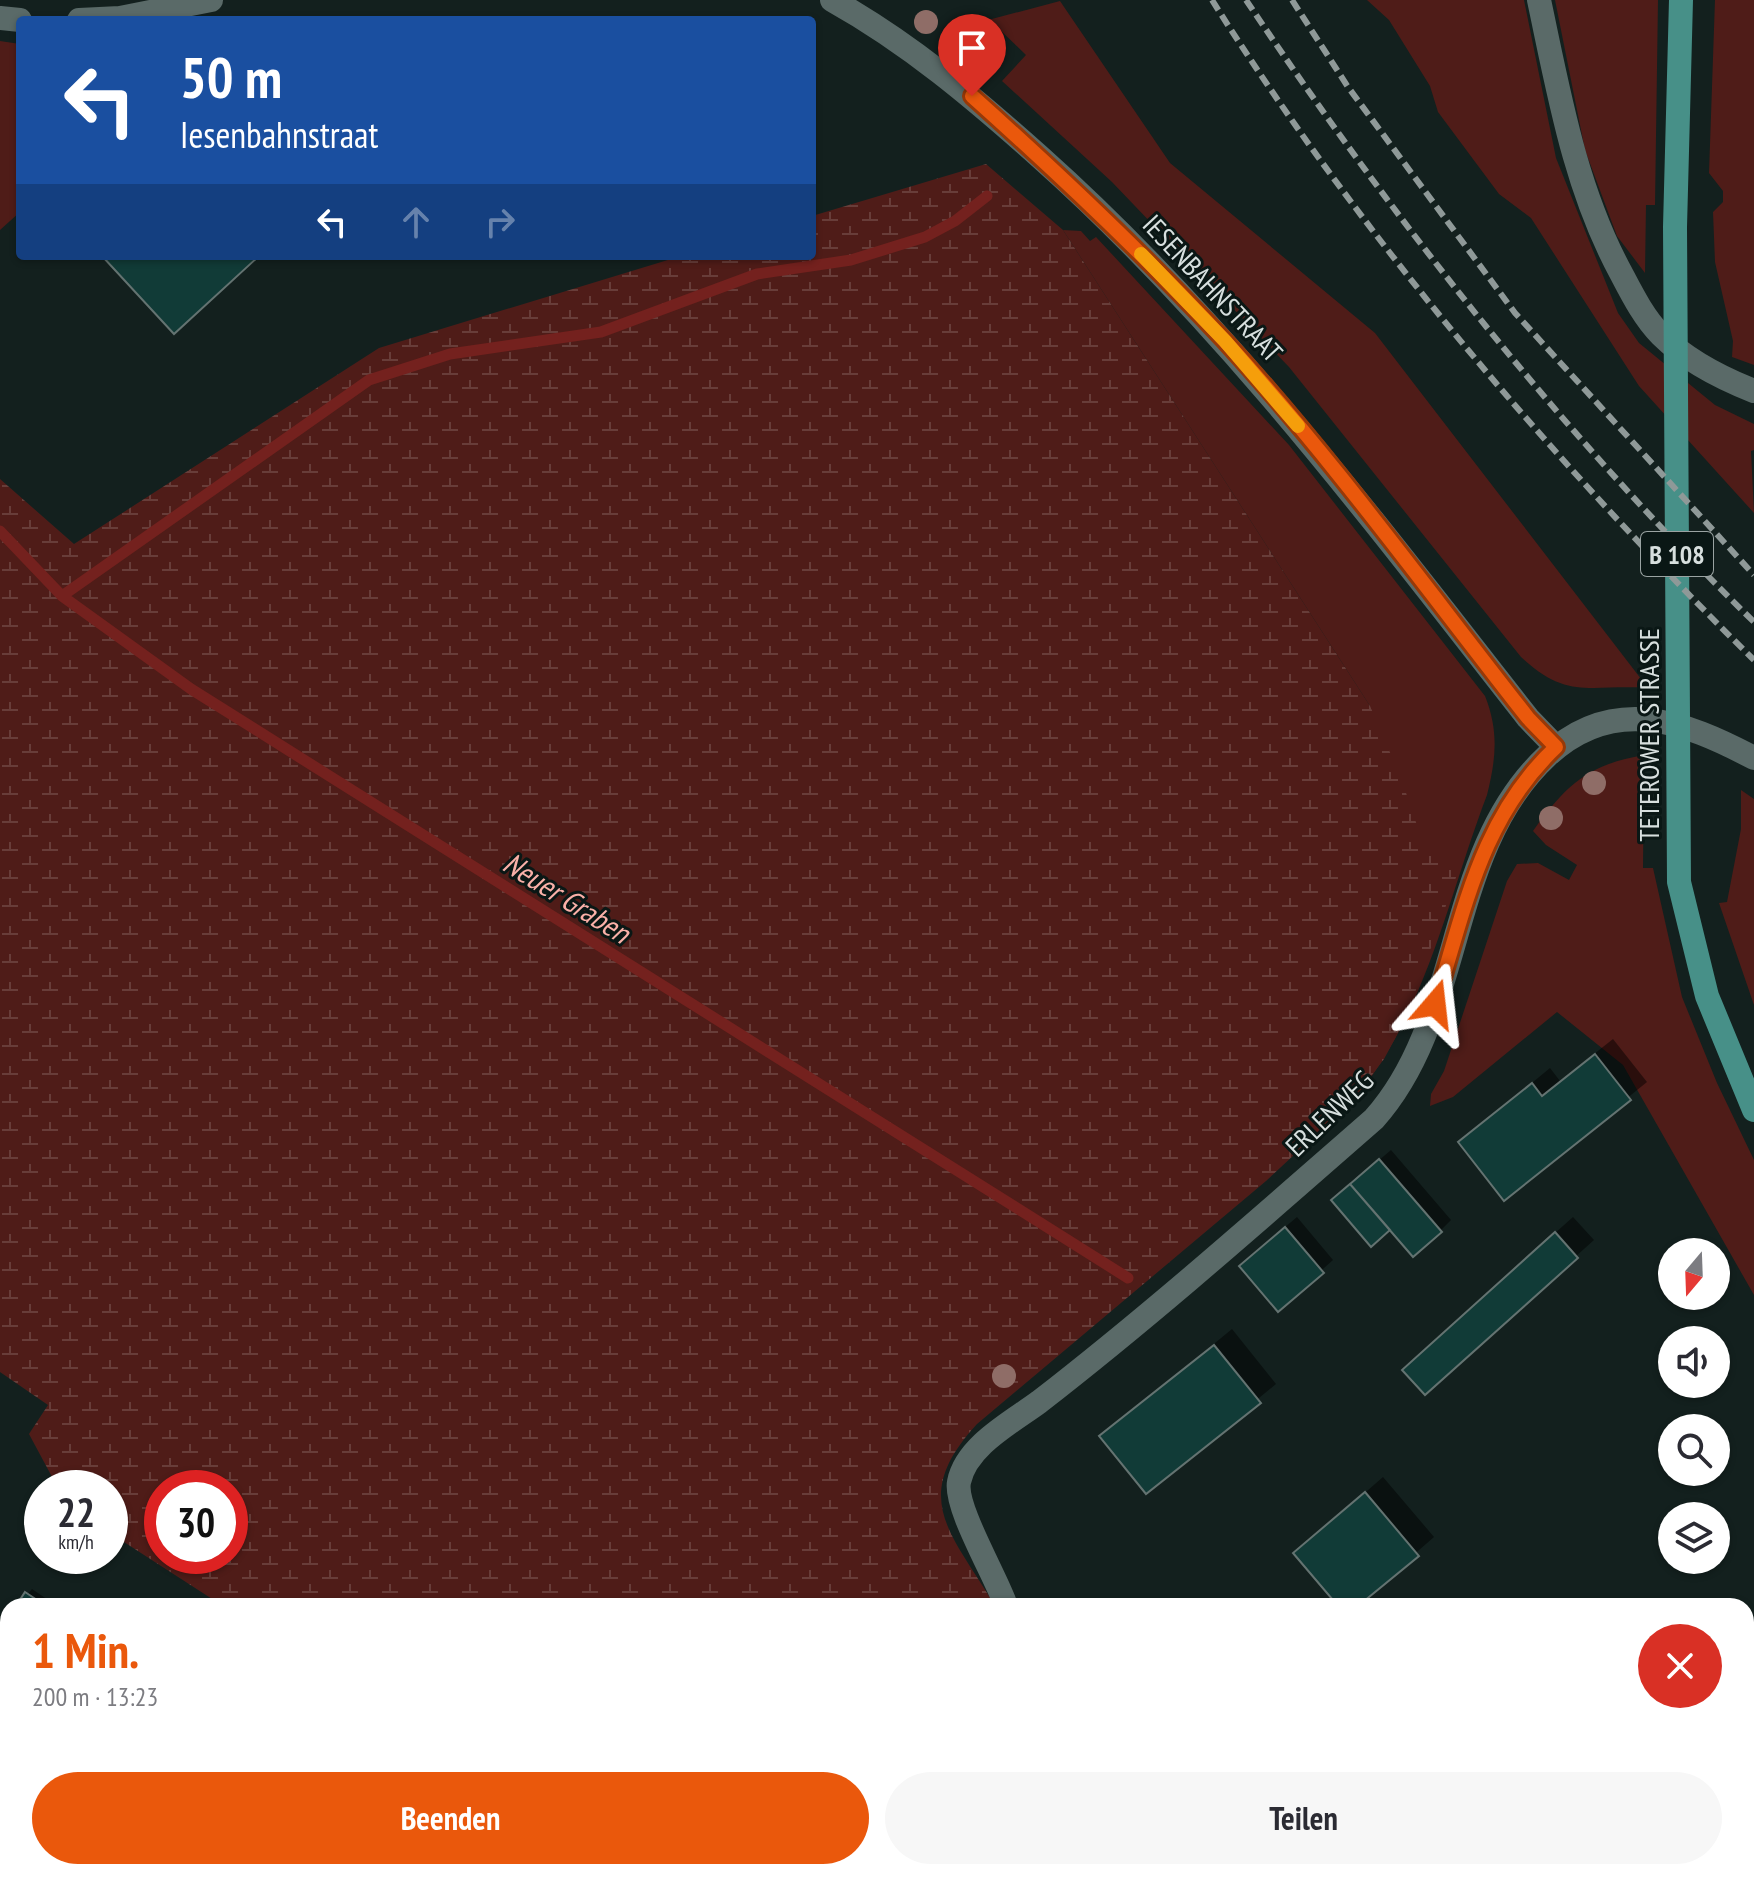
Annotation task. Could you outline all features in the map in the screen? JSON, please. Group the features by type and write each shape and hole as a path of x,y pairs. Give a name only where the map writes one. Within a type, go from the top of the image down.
{"main road":[{"name":"TETEROWER STRASSE","path":"1681,0 1675,227 1679,882 1707,996 1754,1110"}],"street":[{"path":"130,16 211,0"},
{"name":"IESENBAHNSTRAAT","path":"832,0 881,27 972,96 1092,203 1225,341 1295,422 1528,718 1556,747"},
{"path":"1539,0 1571,153 1602,238 1632,295 1660,334 1698,364 1754,391"},
{"name":"ERLENWEG","path":"1002,1598 957,1495 963,1470 990,1439 1110,1347 1374,1119 1391,1100 1427,1030 1476,872 1493,829 1511,797 1556,747 1598,725 1648,718 1711,735 1754,758"}],"green space":[{"path":"1367,0 1524,0 1556,158 1618,313 1639,343 1715,405 1754,424 1754,450 1751,451 1754,513 1639,386 1531,218 1499,194 1438,112 1430,86 1389,20"},
{"path":"1555,0 1658,0 1655,205 1646,205 1645,273 1617,236 1585,150"},
{"path":"1715,0 1754,0 1754,365 1732,357 1733,341 1715,262 1713,212 1723,202 1723,191 1709,173"},
{"path":"1060,1 1170,163 1375,333 1648,688 1580,688 1567,685 1538,671 1521,657 1289,367 1112,182 1002,81 1026,55 997,27 977,33 973,24"},
{"path":"0,41 16,43 16,216 0,230"},
{"path":"986,164 1063,230 1370,706 1401,778 1426,852 1460,866 1406,1018 1384,1059 1353,1100 1266,1181 977,1424 956,1450 945,1474 941,1495 944,1516 952,1536 990,1598 211,1598 173,1574 248,1574 248,1470 144,1470 144,1555 128,1545 128,1470 48,1470 29,1434 48,1405 0,1372 0,479 74,544 379,348 668,260 816,260 816,215"},
{"path":"1063,230 1081,231 1090,241 1096,237 1289,445 1485,696 1495,745 1487,795 1417,993 1378,1067 1353,1100 1370,706"},
{"path":"1644,755 1643,868 1653,868 1682,997 1717,1083 1754,1160 1754,1295 1730,1253 1730,1238 1722,1238 1623,1065 1557,1012 1453,1097 1430,1106 1431,1094 1444,1071 1507,881 1517,864 1538,863 1569,880 1577,865 1546,845 1533,831 1568,789 1593,771"},
{"path":"1741,790 1754,799 1754,1005 1719,903 1727,902 1741,829"}],"building":[{"path":"978,37 991,49 984,56 972,45"},
{"path":"106,260 255,260 174,334"},
{"path":"1595,1054 1631,1100 1504,1201 1458,1142 1532,1083 1542,1096"},
{"path":"1379,1159 1442,1232 1413,1257 1350,1184"},
{"path":"1350,1184 1390,1230 1371,1247 1331,1200"},
{"path":"1285,1227 1324,1273 1278,1312 1239,1266"},
{"path":"1555,1232 1578,1258 1425,1395 1402,1370"},
{"path":"1214,1345 1261,1403 1146,1494 1099,1436"},
{"path":"1365,1492 1419,1556 1368,1598 1331,1598 1293,1553"}],"waterway":[{"path":"62,596 369,380 450,354 601,332 757,274 851,260 925,237 955,221 987,196"},
{"name":"Neuer Graben","path":"0,531 62,596 191,689 1128,1278"}],"railway":[{"path":"1212,0 1332,176 1464,345 1606,508 1754,660"},
{"path":"1246,0 1361,164 1484,324 1615,477 1754,622"},
{"path":"1292,0 1348,87 1515,313 1754,575"}],"slow traffic":[{"path":"1141,254 1225,341 1298,426"}],"route":[{"path":"972,96 1092,203 1225,341 1304,434 1528,718 1556,747 1511,797 1493,829 1476,872 1435,1004"}]}
